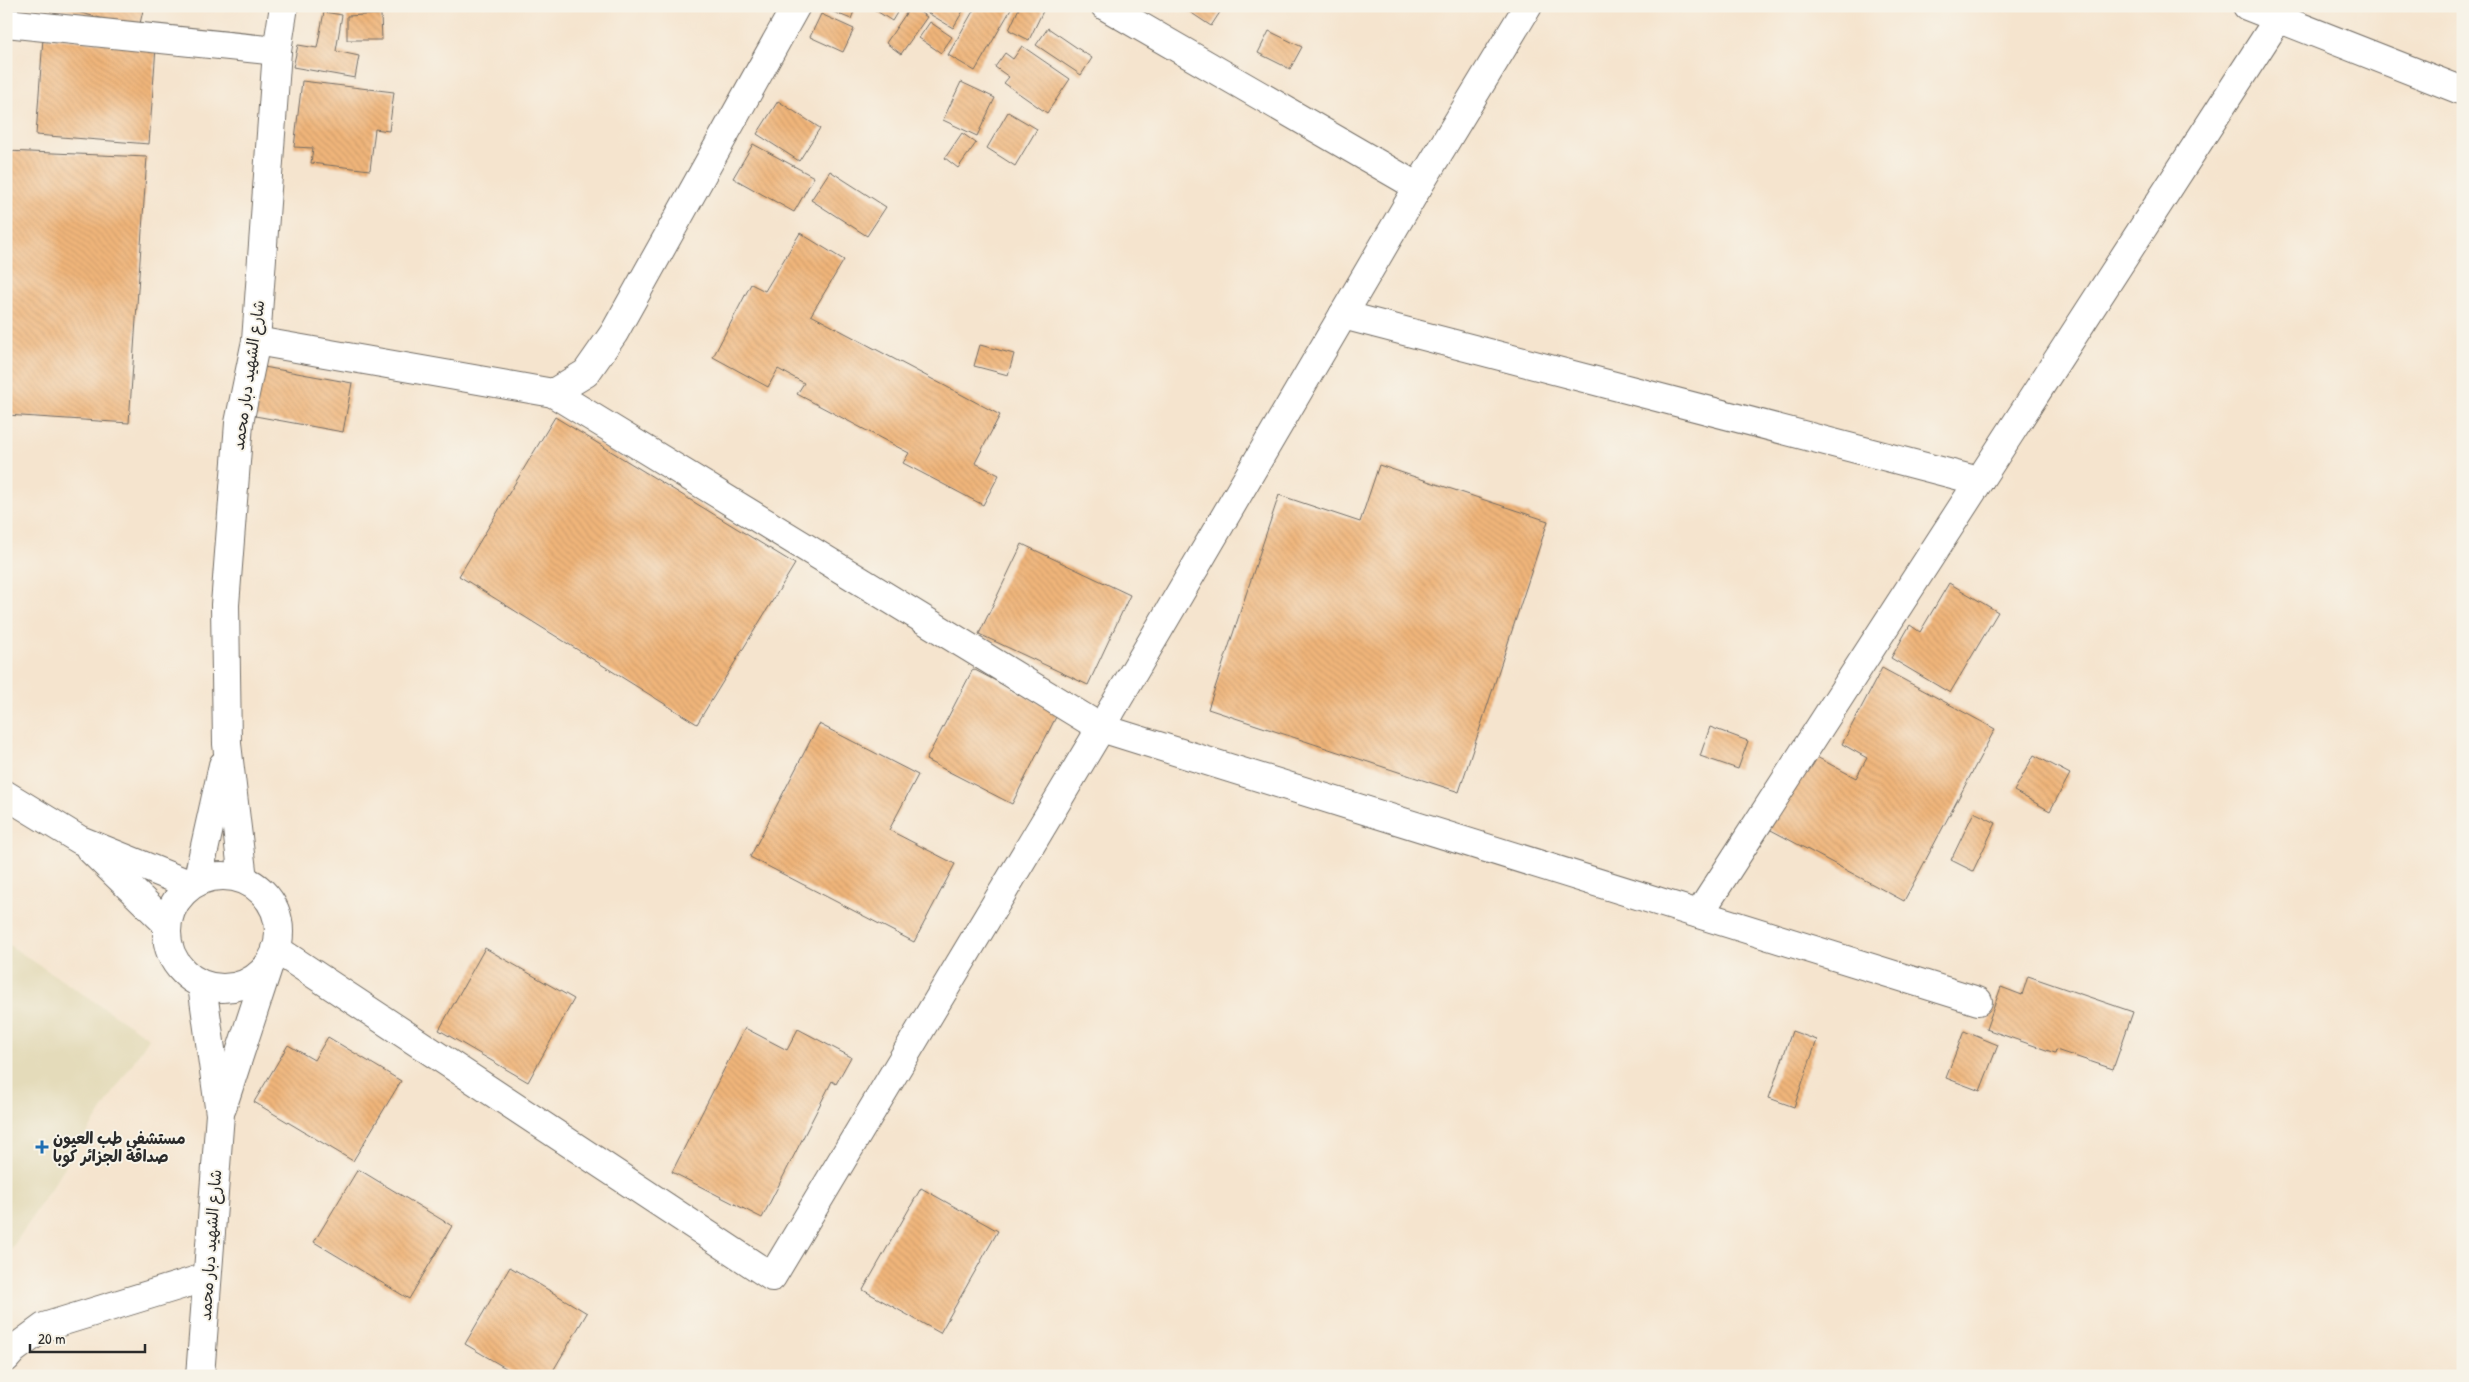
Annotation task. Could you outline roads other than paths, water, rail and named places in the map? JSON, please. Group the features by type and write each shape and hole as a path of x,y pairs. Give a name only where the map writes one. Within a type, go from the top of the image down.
{"street":[{"name":"شارع الشهيد دبار محمد","path":"227,744 226,605 239,422 256,341 277,52 284,6"},
{"path":"553,393 586,372 614,333 796,6"},
{"path":"1106,6 1418,187"},
{"path":"273,956 772,1277 1101,728 1418,187 1528,6"},
{"path":"2247,6 2463,91"},
{"path":"1699,914 2278,19"},
{"path":"6,23 277,52"},
{"path":"1343,316 1979,481"},
{"path":"256,341 553,393 1101,728 1978,1001"},
{"path":"227,744 244,879"},
{"path":"194,883 227,744"},
{"path":"6,795 80,840 194,883"},
{"path":"80,840 167,924"},
{"path":"220,1114 273,956 279,932 277,915 269,900 258,887 244,879 228,875 212,876 194,883 175,902 167,924 167,942 174,960 185,975 202,985 220,989 239,986 256,978 273,956"},
{"path":"202,985 220,1114"},
{"name":"شارع الشهيد دبار محمد","path":"200,1376 220,1114"},
{"path":"6,1358 13,1350 44,1327 207,1277"}],"place":[{"name":"مستشفى طب العيون صداقة الجزائر كوبا","path":"42,1147"}]}
